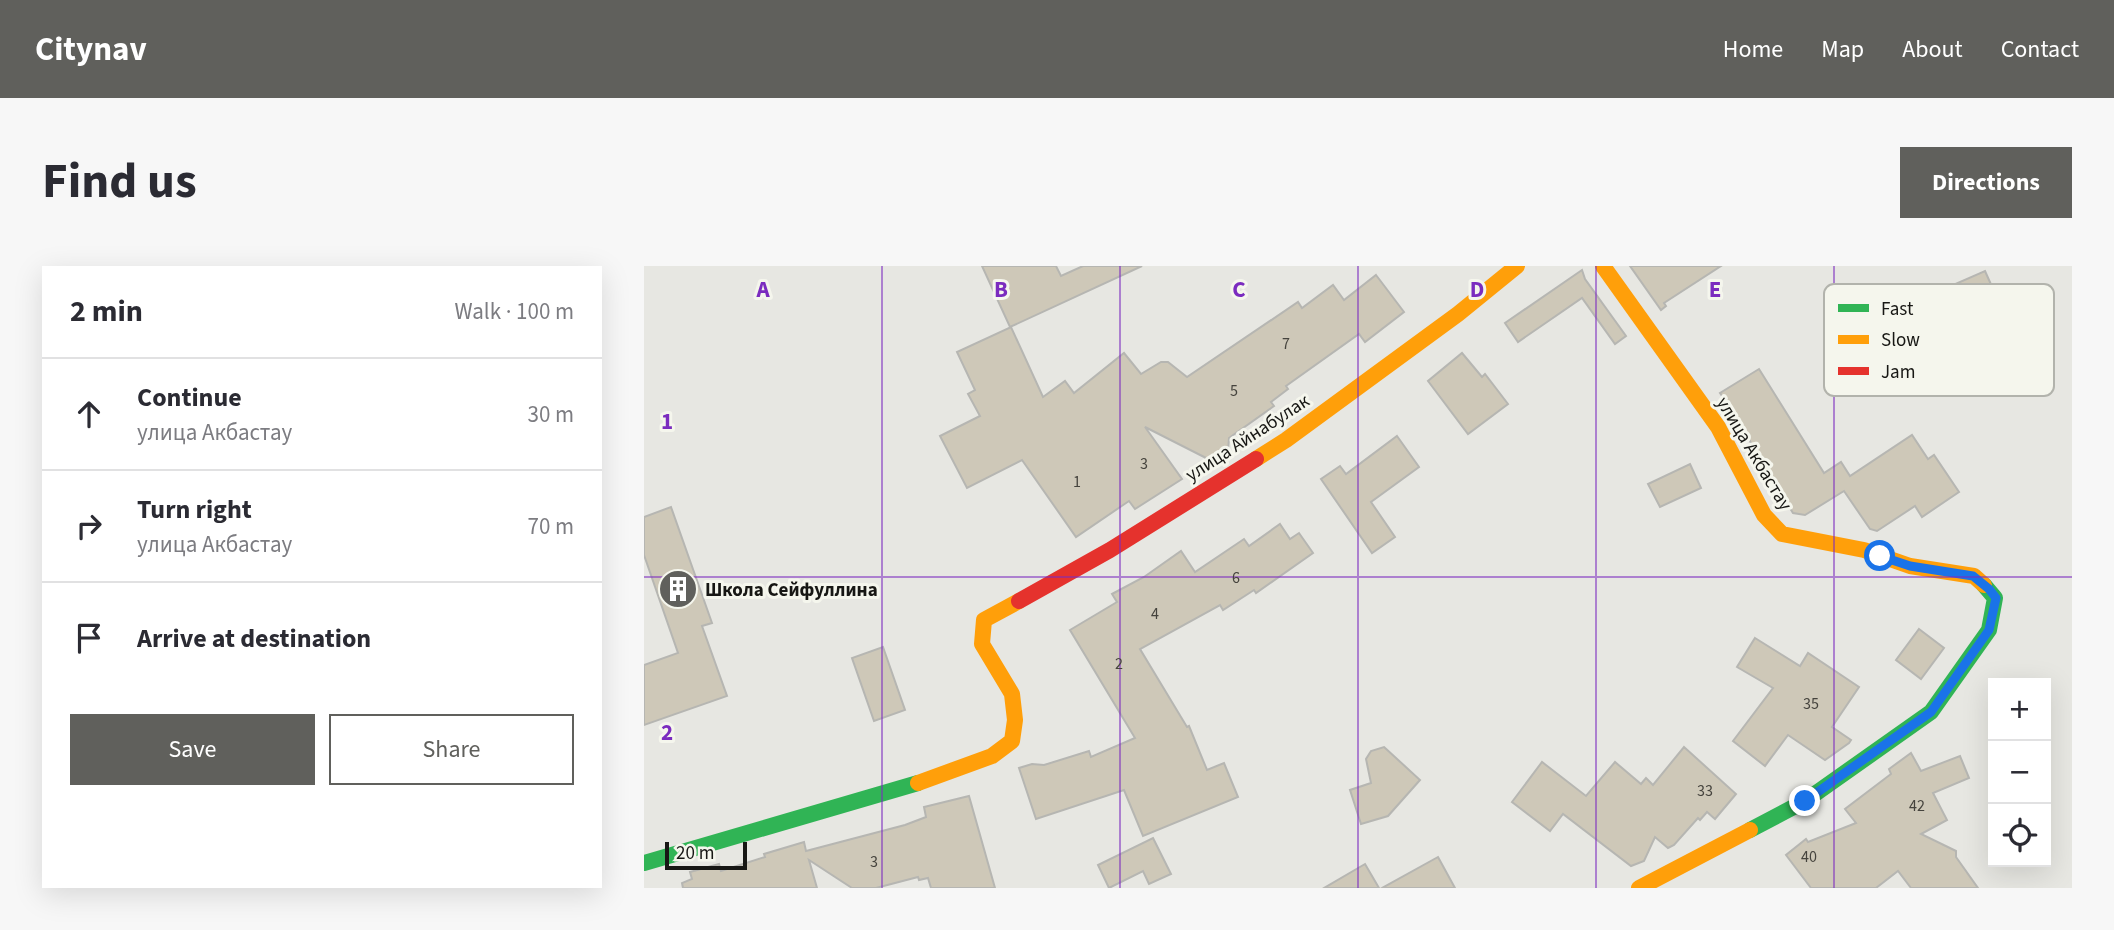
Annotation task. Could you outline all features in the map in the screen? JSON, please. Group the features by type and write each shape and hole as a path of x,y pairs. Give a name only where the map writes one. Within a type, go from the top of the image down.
{"street":[{"name":"улица Айнабулак","path":"644,863 939,777 992,756 1012,741 1015,720 1012,694 982,644 984,620 1110,550 1286,440 1458,314 1517,266"},
{"name":"улица Акбастау","path":"1603,266 1718,427 1764,515 1782,534 1864,550 1910,566 1973,576 1996,598 1989,630 1931,712 1805,801 1639,888"}],"building":[{"path":"982,266 1056,266 1061,276 1083,266 1142,266 1010,327"},
{"path":"1630,266 1721,266 1664,303 1666,306 1661,310"},
{"path":"1582,270 1585,279 1626,336 1615,344 1582,298 1518,342 1505,323"},
{"path":"1985,271 1991,284 1955,284"},
{"path":"1376,275 1404,312 1365,342 1359,334 1286,386 1288,389 1271,402 1274,406 1229,438 1228,451 1212,461 1145,427 1182,479 1135,509 1129,501 1076,537 1022,460 967,488 940,436 980,416 968,394 975,390 957,352 1011,327 1043,397 1065,381 1074,393 1124,353 1141,374 1161,362 1168,362 1187,377 1298,302 1302,308 1333,285 1344,300"},
{"path":"1462,353 1482,377 1485,374 1508,404 1468,434 1428,381"},
{"path":"1759,369 1824,473 1841,462 1850,476 1912,435 1928,459 1934,455 1959,492 1922,517 1915,506 1877,531 1870,529 1844,491 1805,515 1793,513 1720,393"},
{"path":"1397,436 1419,467 1371,502 1395,537 1372,553 1321,479 1340,466 1346,474"},
{"path":"1690,464 1701,488 1660,507 1648,484"},
{"name":"Школа Сейфуллина","path":"671,507 712,623 702,626 727,696 644,725 644,665 678,653 644,555 644,517"},
{"path":"1280,524 1290,539 1299,533 1313,553 1256,593 1254,590 1223,610 1220,605 1140,649 1187,727 1189,726 1207,770 1224,763 1238,797 1143,836 1124,790 1036,819 1019,768 1032,764 1044,765 1089,751 1091,757 1135,738 1070,630 1117,602 1112,594 1144,577 1181,551 1195,572 1244,539 1249,546"},
{"path":"1919,629 1944,648 1921,679 1896,660"},
{"path":"1755,638 1800,666 1808,653 1859,687 1832,727 1851,740 1849,743 1825,760 1788,735 1765,766 1733,741 1773,688 1737,667"},
{"path":"883,647 905,710 874,721 852,658"},
{"path":"1384,747 1420,780 1388,816 1361,824 1350,790 1371,783 1366,759 1371,751"},
{"path":"1684,747 1736,794 1715,819 1707,812 1700,820 1698,818 1674,845 1668,848 1655,837 1644,861 1631,866 1563,814 1550,831 1512,802 1542,762 1586,796 1615,762 1641,784 1646,778 1653,785"},
{"path":"1911,753 1921,771 1960,756 1969,778 1933,793 1947,820 1921,834 1956,851 1956,857 1978,888 1911,888 1898,871 1876,888 1811,888 1786,855 1806,839 1808,842 1856,823 1845,809 1891,774 1889,769"},
{"path":"969,796 995,888 931,888 928,878 919,880 918,877 876,888 852,888 809,860 817,888 683,888 682,883 692,879 690,872 719,864 721,871 804,842 806,851 905,825 926,817 924,807"},
{"path":"1153,838 1171,874 1149,884 1143,871 1109,888 1098,865"},
{"path":"1438,857 1455,888 1382,888"},
{"path":"1365,864 1379,888 1324,888"}],"traffic: fast":[{"path":"1750,830 1805,801 1931,712 1989,630 1995,598 1984,585"},
{"path":"644,863 918,783"}],"traffic: slow":[{"path":"1256,459 1458,314 1517,266"},
{"path":"1603,266 1718,427 1764,515 1782,534 1864,550 1910,566 1974,576 1984,585"},
{"path":"918,783 992,756 1012,741 1015,720 1012,694 982,644 984,620 1019,601"},
{"path":"1639,888 1750,830"}],"traffic: jam":[{"path":"1019,601 1110,550 1256,459"}],"place":[{"name":"Школа Сейфуллина","path":"678,589"}],"route":[{"path":"1805,801 1931,712 1989,630 1996,598 1973,576 1910,566 1880,556"}]}
